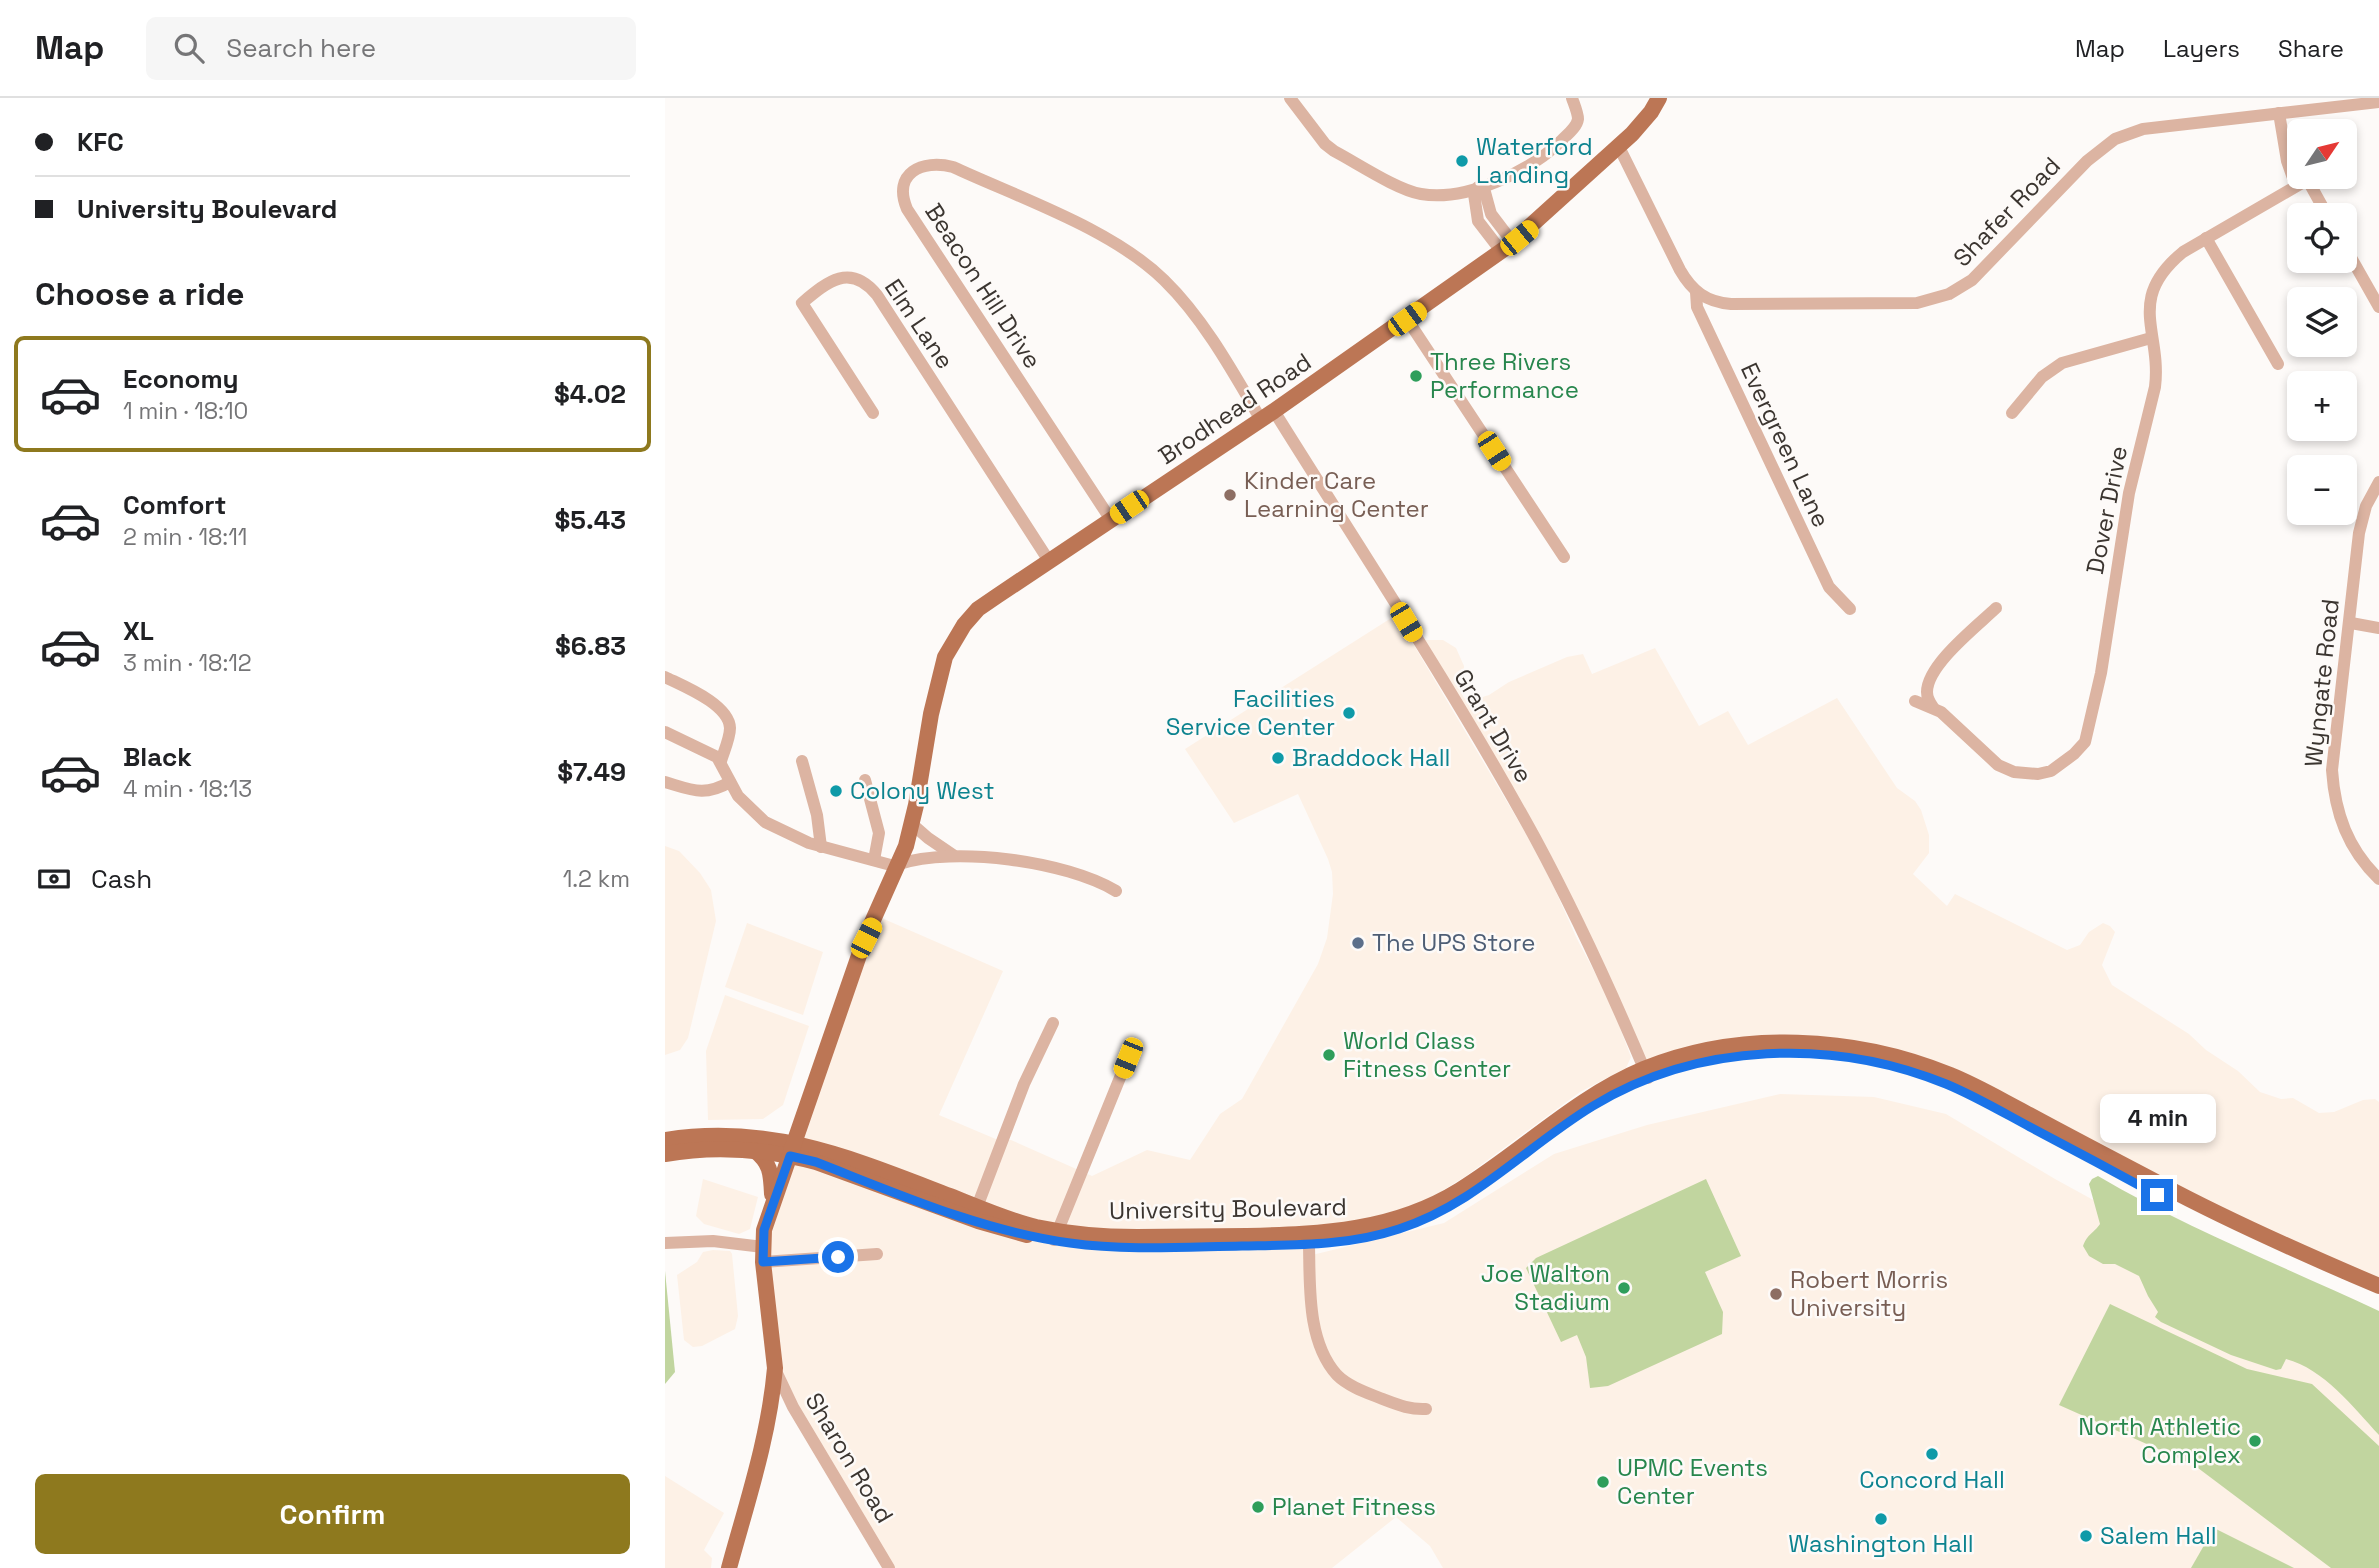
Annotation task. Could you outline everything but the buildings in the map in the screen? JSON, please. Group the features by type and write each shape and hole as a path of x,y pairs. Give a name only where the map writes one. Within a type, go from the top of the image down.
{"main road":[{"name":"Brodhead Road","path":"772,1203 866,938 898,866 912,824 938,681 945,657 952,643 978,609 1268,415 1507,247 1619,147 1642,124 1659,98"},
{"name":"University Boulevard","path":"665,1154 722,1148 792,1149 835,1154 1056,1236 1329,1233 1373,1226 1418,1211 1451,1195 1575,1106 1607,1087 1698,1053 1768,1044 1836,1046 1910,1060 1969,1083 2205,1207 2379,1286"},
{"name":"University Boulevard","path":"665,1140 724,1134 748,1135 792,1149 816,1162 978,1221 1111,1247 1339,1243 1379,1235 1432,1217 1481,1188 1593,1106 1647,1074 1761,1054 1813,1053 1895,1067 1965,1092 2203,1219 2379,1297"},
{"path":"729,1568 763,1447 775,1368 763,1255 764,1230 772,1203 770,1167 754,1150"}],"street":[{"path":"1290,98 1325,144 1334,151 1420,194 1478,187 1517,173 1557,144 1575,127 1578,118 1572,98"},
{"name":"Shafer Road","path":"1696,292 1710,300 1731,304 1888,304 1933,300 1957,290 1978,275 2087,161 2115,139 2151,128 2379,102"},
{"path":"2279,113 2287,161"},
{"path":"1619,147 1680,270 1696,292"},
{"name":"Beacon Hill Drive","path":"1111,520 907,209 904,187 906,179 917,168 933,163 953,167 1107,237 1144,262 1188,307 1268,415"},
{"path":"1478,187 1485,192 1491,214 1510,239 1507,247"},
{"name":"Dover Drive","path":"1933,707 1949,718 1998,765 2014,772 2038,774 2051,771 2085,742 2101,673 2129,494 2155,387 2149,309 2158,281 2176,258 2287,188"},
{"path":"2306,189 2317,203"},
{"path":"2206,237 2278,364"},
{"path":"2357,268 2379,307"},
{"name":"Elm Lane","path":"873,413 802,303 824,284 836,279 855,278 867,284 877,295 1049,561"},
{"name":"Evergreen Lane","path":"1696,292 1697,307 1829,587 1850,609"},
{"path":"1407,319 1563,557"},
{"path":"2012,413 2042,377 2062,363 2151,338"},
{"name":"Grant Drive","path":"1268,415 1406,622 1513,800 1560,887 1616,1002 1647,1074"},
{"name":"Wyngate Road","path":"2379,482 2366,506 2360,526 2333,757 2333,788 2341,822 2362,863 2379,879"},
{"path":"1933,707 1927,693 1930,678 1937,665 1996,608"},
{"path":"2350,623 2379,628"},
{"path":"665,677 709,701 725,714 730,732 721,761"},
{"path":"1915,701 1933,707"},
{"path":"665,732 709,751 721,761 743,802 765,822 797,838 898,866 925,857 955,856 1044,866 1089,879 1116,891"},
{"path":"802,761 817,815 821,846"},
{"path":"865,780 879,826 879,841 874,860"},
{"path":"665,782 700,792 711,791 730,782"},
{"path":"912,824 955,856"},
{"path":"977,1207 1024,1084 1053,1023"},
{"path":"1056,1236 1128,1058"},
{"path":"665,1243 713,1241 763,1255 877,1254"},
{"path":"1309,1245 1315,1331 1325,1360 1338,1377 1359,1389 1412,1410 1426,1409"},
{"name":"Sharon Road","path":"775,1368 793,1406 889,1568"}],"shaded area":[{"path":"1396,615 1525,832 1610,1001 1631,1057 1626,1068 1580,1092 1466,1176 1437,1194 1411,1206 1312,1234 1312,1255 1444,1223 1554,1154 1647,1125 1780,1094 1874,1097 1946,1114 2055,1179 2190,1253 2379,1426 2379,1568 1443,1568 1430,1546 1396,1517 1332,1568 889,1568 786,1393 764,1230 877,916 1003,971 939,1115 998,1140 1011,1140 1092,1176 1147,1150 1190,1160 1220,1114 1242,1099 1318,964 1327,938 1333,894 1332,872 1328,859 1298,794 1234,823 1185,749"},
{"path":"1424,640 1443,640 1456,648 1464,666 1461,692 1464,698 1470,701 1489,695 1509,682 1567,657 1583,654 1592,674 1655,648 1699,726 1728,711 1748,745 1837,698 1897,788 1915,801 1921,810 1929,835 1929,853 1913,874 1947,906 1955,894 2067,950 2080,945 2089,932 2103,923 2110,926 2115,932 2102,965 2112,985 2189,1034 2206,1050 2238,1071 2260,1092 2281,1099 2293,1098 2319,1113 2334,1112 2363,1100 2375,1099 2379,1102 2379,1286 1931,1067 1789,1043 1645,1069 1616,1002"},
{"path":"665,846 679,851 700,873 711,890 716,921 688,1038 680,1050 665,1055"},
{"path":"747,923 823,952 803,1015 725,987"},
{"path":"725,995 809,1026 783,1105 763,1119 708,1120 706,1051"},
{"path":"703,1179 758,1197 750,1229 739,1234 704,1224 696,1216"},
{"path":"730,1251 732,1254 738,1316 735,1329 702,1346 693,1347 684,1340 677,1275 697,1262 703,1252"},
{"path":"665,1476 724,1513 704,1550 712,1558 711,1568 665,1568"}],"green space":[{"path":"2098,1176 2202,1230 2379,1311 2379,1435 2337,1390 2300,1364 2286,1359 2281,1369 2276,1370 2231,1355 2155,1317 2158,1312 2139,1276 2115,1264 2103,1264 2089,1256 2083,1246 2100,1224 2089,1184"},
{"name":"Joe Walton Stadium","path":"1706,1179 1741,1256 1705,1272 1723,1312 1722,1334 1608,1386 1590,1388 1586,1357 1577,1335 1561,1342 1526,1268 1536,1258"},
{"path":"665,1271 675,1372 665,1384"},
{"name":"North Athletic Complex","path":"2110,1304 2247,1369 2312,1384 2379,1446 2379,1568 2331,1568 2194,1465 2059,1405"},
{"name":"North Athletic Complex","path":"2214,1528 2294,1568 2191,1568"}],"place":[{"name":"Waterford Landing","path":"1462,161"},
{"name":"Three Rivers Performance","path":"1416,376"},
{"name":"Kinder Care Learning Center","path":"1230,495"},
{"name":"Facilities Service Center","path":"1349,713"},
{"name":"Braddock Hall","path":"1278,758"},
{"name":"Colony West","path":"836,791"},
{"name":"The UPS Store","path":"1358,943"},
{"name":"World Class Fitness Center","path":"1329,1055"},
{"name":"Joe Walton Stadium","path":"1624,1288"},
{"name":"Robert Morris University","path":"1776,1294"},
{"name":"North Athletic Complex","path":"2255,1441"},
{"name":"Concord Hall","path":"1932,1454"},
{"name":"UPMC Events Center","path":"1603,1482"},
{"name":"Planet Fitness","path":"1258,1507"},
{"name":"Washington Hall","path":"1881,1519"},
{"name":"Salem Hall","path":"2086,1536"}],"route":[{"path":"838,1257 763,1262 767,1217 790,1156 816,1162 978,1221 1067,1243 1111,1247 1339,1243 1398,1230 1432,1217 1481,1188 1577,1116 1640,1082 1683,1067 1736,1056 1761,1054 1813,1053 1839,1056 1921,1075 1965,1092 2157,1195"}]}
